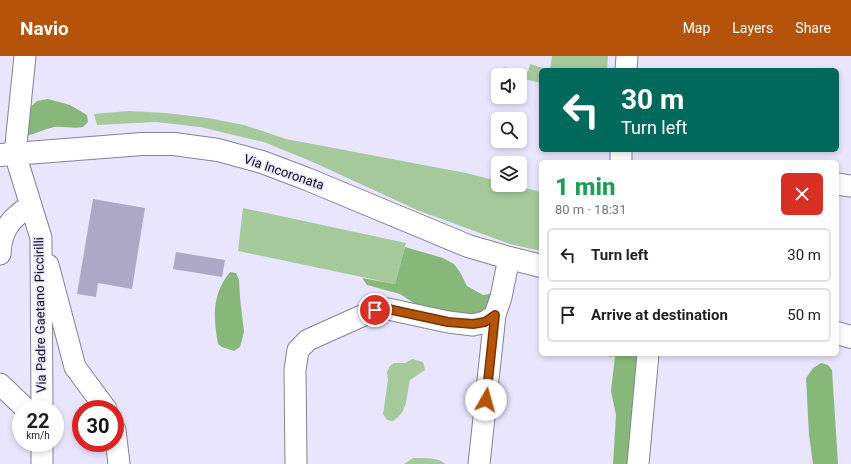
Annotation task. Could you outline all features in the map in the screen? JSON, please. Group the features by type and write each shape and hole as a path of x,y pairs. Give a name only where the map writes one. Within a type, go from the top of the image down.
{"main road":[{"name":"Via Incoronata","path":"7,154 142,144 174,144 218,150 262,162 307,178 468,246 539,266"},
{"path":"839,334 851,337"}],"street":[{"path":"7,154 25,56"},
{"path":"626,68 627,56"},
{"name":"Via Padre Gaetano Piccirilli","path":"7,154 31,204 41,238 42,400"},
{"path":"839,184 851,186"},
{"path":"0,254 0,245 6,229 16,215 31,204"},
{"path":"41,238 75,368 99,400"},
{"path":"479,464 495,315 501,297 509,258"},
{"path":"296,464 295,370 298,350 308,340 375,310 388,309 448,322 473,324 485,322 495,315"},
{"path":"638,464 648,356"},
{"path":"0,384 17,400"},
{"path":"42,452 42,464"},
{"path":"118,452 119,464"}],"green space":[{"path":"552,56 608,56 607,68 550,68"},
{"path":"530,64 543,68 539,68 539,83 527,80"},
{"path":"48,99 70,105 87,115 88,122 83,127 54,127 26,136 25,112 37,101"},
{"path":"129,111 166,113 208,118 244,125 286,139 466,173 491,179 491,192 527,192 527,188 539,191 539,251 510,244 417,210 315,163 264,142 200,127 156,122 97,125 94,114"},
{"path":"243,208 406,243 395,284 238,251"},
{"path":"405,247 443,258 454,264 467,286 483,295 495,293 488,317 429,313 400,294 367,285 362,278 395,284"},
{"path":"230,272 236,273 239,280 244,332 240,347 234,351 218,344 215,324 215,306 217,297 224,280"},
{"path":"615,356 646,356 635,464 613,464 616,415 611,391"},
{"path":"412,359 423,362 425,370 410,380 406,403 402,413 393,421 387,420 383,414 388,380 387,372 390,366 394,363 405,363"},
{"path":"821,363 828,365 832,370 838,464 813,464 809,435 806,378 813,368"},
{"path":"413,458 435,459 445,464 404,464"}],"building":[{"path":"93,199 145,208 132,289 98,283 96,297 77,294"},
{"path":"176,252 225,260 222,277 173,269"}],"route":[{"path":"375,310 388,309 414,313 448,322 473,324 485,322 495,315 486,400"}]}
